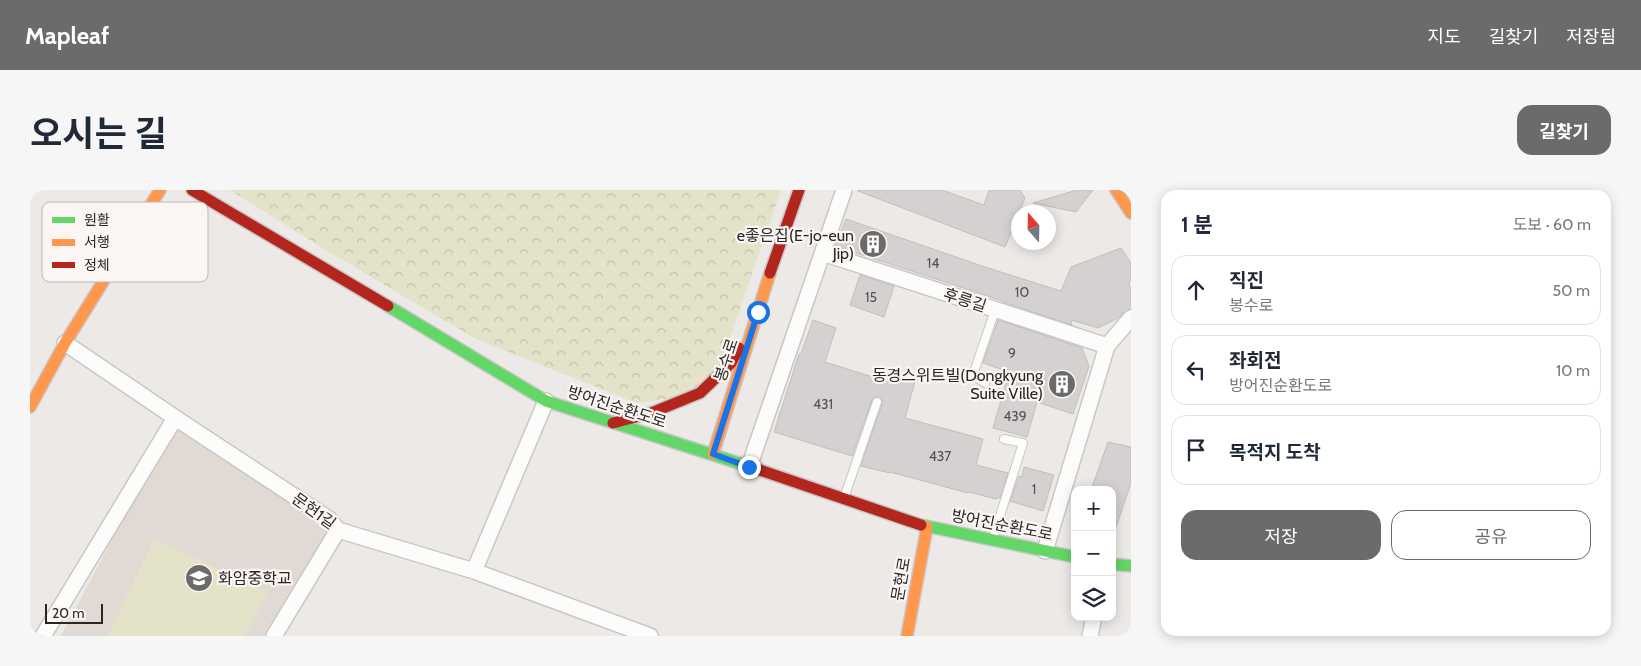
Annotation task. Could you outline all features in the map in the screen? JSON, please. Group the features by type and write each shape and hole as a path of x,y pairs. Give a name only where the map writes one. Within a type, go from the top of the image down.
{"main road":[{"path":"153,202 160,190"},
{"name":"방어진순환도로","path":"192,190 546,402 713,454 927,527 1071,556"},
{"name":"봉수로","path":"713,454 799,190"},
{"path":"1116,190 1131,213"},
{"path":"30,407 65,343 103,282"},
{"path":"613,422 651,413 700,393 732,363 758,312"},
{"name":"문현로","path":"907,636 927,527"},
{"path":"1116,564 1131,566"}],"street":[{"path":"749,467 844,190"},
{"name":"후릉길","path":"823,253 1106,346"},
{"path":"1046,551 1106,346 1131,318"},
{"name":"문현1길","path":"65,343 329,519 338,530 474,571 650,636"},
{"path":"474,571 546,402"},
{"path":"43,636 175,418"},
{"path":"275,636 338,530"},
{"path":"1090,636 1093,621"}],"lane":[{"path":"985,383 973,374 995,310"},
{"path":"844,500 877,402"},
{"path":"992,540 1023,444 1004,439"}],"shaded area":[{"name":"화암중학교","path":"174,423 334,521 278,636 61,636"}],"green space":[{"path":"230,190 781,190 721,364 687,396 636,403 476,339 329,252"},
{"path":"154,539 267,592 245,636 108,636"}],"building":[{"path":"942,190 984,205 989,190 1020,190 1025,198 1022,205 1011,205 1011,232 1005,247 858,191"},
{"path":"1077,190 1093,190 1076,212 1056,208 1056,205 1033,203"},
{"path":"846,219 1061,291 1071,267 1121,248 1131,263 1131,281 1129,283 1131,309 1098,328 1071,320 1072,325 835,246"},
{"path":"860,275 894,286 884,317 850,305"},
{"path":"813,320 836,328 825,362 876,378 878,371 915,381 905,418 983,439 976,465 1008,473 1000,498 996,499 968,493 861,466 882,404 882,399 878,397 874,397 872,400 852,456 774,432 799,354 801,354"},
{"path":"998,320 1082,348 1089,366 1073,414 1037,402 1027,437 993,428 1009,372 983,363"},
{"path":"1108,442 1131,447 1131,483 1116,527 1116,486 1092,486"},
{"path":"1024,467 1054,475 1043,511 1010,501 1019,476 1022,477"}],"traffic: fast":[{"path":"388,306 546,401 754,468"},
{"path":"921,525 1071,556"},
{"path":"1116,564 1131,566"}],"traffic: slow":[{"path":"153,202 160,190"},
{"path":"1116,190 1131,213"},
{"path":"713,454 770,273"},
{"path":"30,407 65,343 103,282"},
{"path":"907,636 927,527"}],"traffic: jam":[{"path":"192,190 388,306"},
{"path":"770,273 799,190"},
{"path":"613,423 651,413 700,393 731,363 739,348"},
{"path":"754,468 921,525"}],"place":[{"name":"e좋은집(E-jo-eun Jip)","path":"873,244"},
{"name":"동경스위트빌(Dongkyung Suite Ville)","path":"1062,384"},
{"name":"화암중학교","path":"199,578"}],"route":[{"path":"749,467 713,454 758,312"}]}
